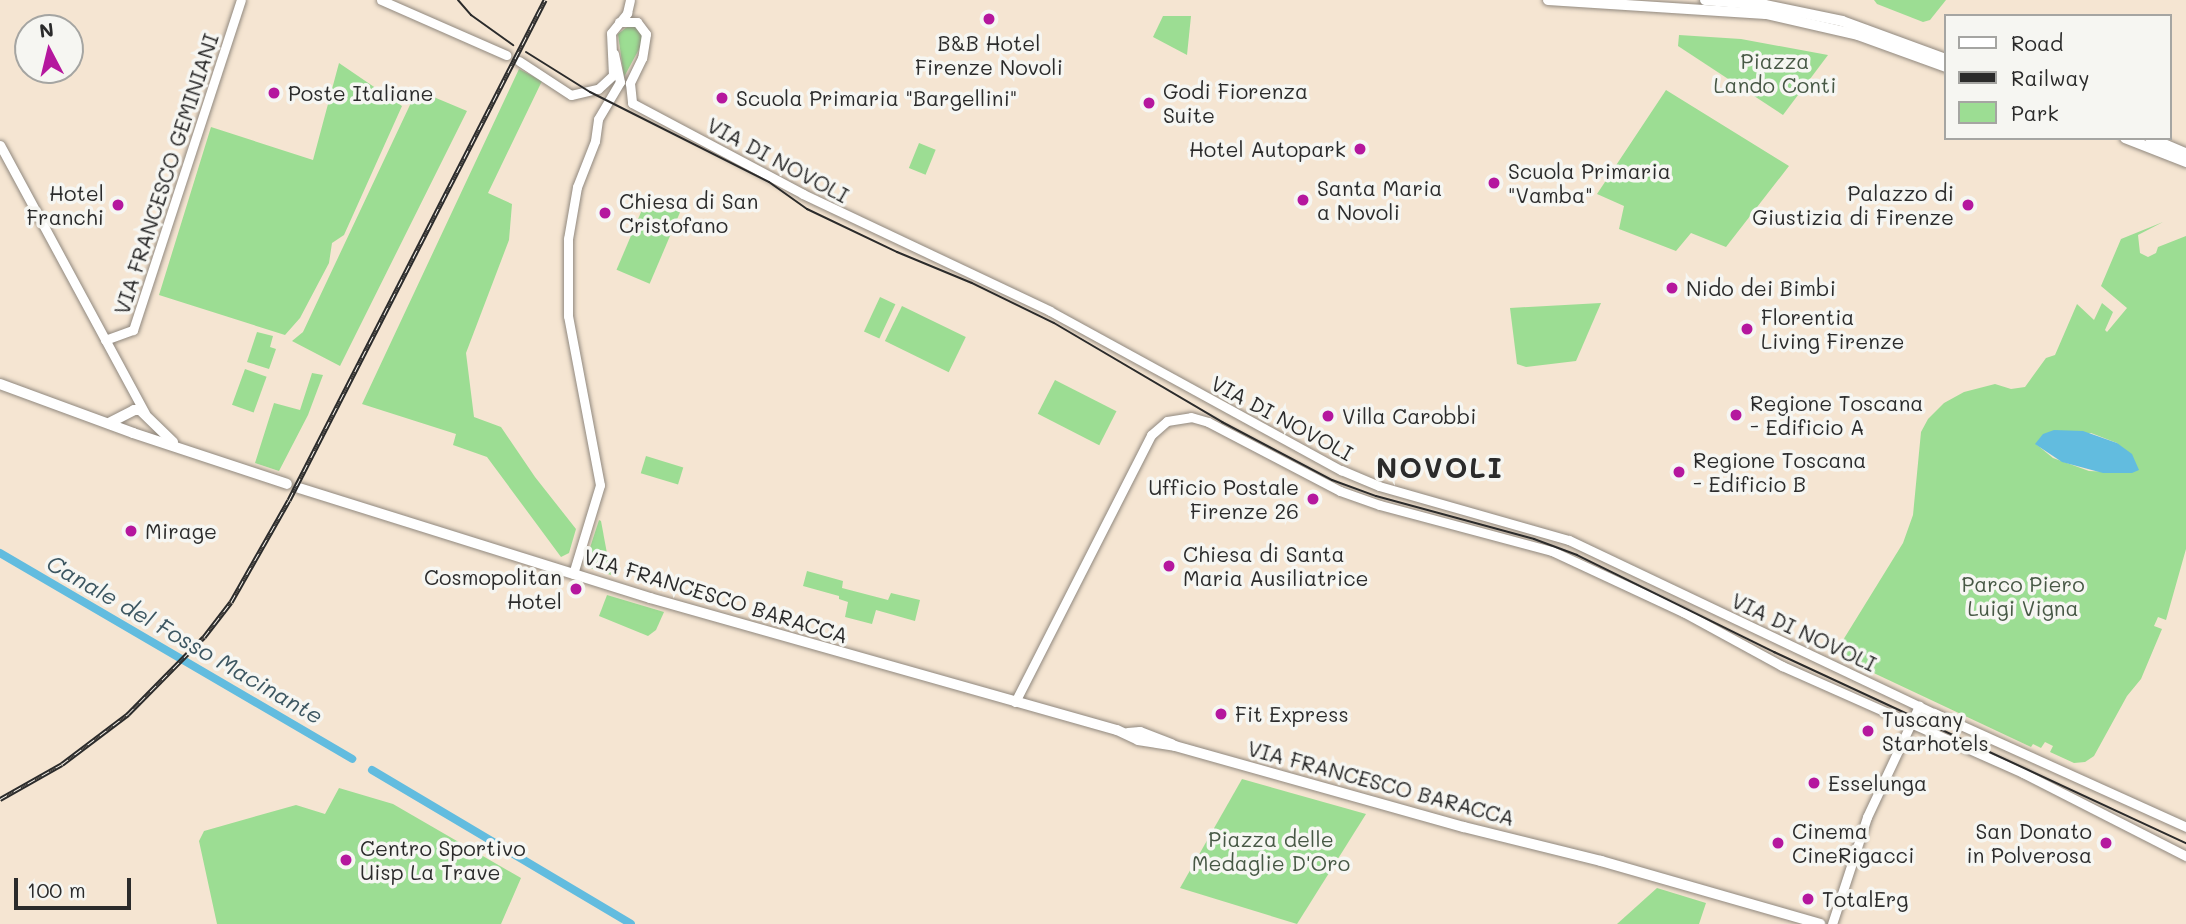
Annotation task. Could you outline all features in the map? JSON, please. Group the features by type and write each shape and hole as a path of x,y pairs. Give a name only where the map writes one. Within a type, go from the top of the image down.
{"main road":[{"path":"1548,0 1766,14 1858,35 1944,66"},
{"path":"1705,0 1765,5 1842,21 1944,58"},
{"path":"2130,140 2186,162"},
{"path":"2155,140 2186,153"},
{"path":"0,384 33,398 287,484"},
{"path":"0,394 33,398"},
{"path":"109,423 137,410 147,415 177,446"},
{"path":"127,415 125,424 134,433"},
{"path":"134,433 149,427 147,415"},
{"name":"VIA FRANCESCO BARACCA","path":"299,488 573,574 1125,733 1138,740 1175,746 1601,861 1610,866 1820,924"}],"street":[{"name":"VIA FRANCESCO GEMINIANI","path":"105,340 133,330 241,0"},
{"path":"381,0 506,55"},
{"path":"573,574 600,485 571,334 566,279 572,210 577,187 595,141 596,124 620,82 611,36 618,22 628,12 630,0"},
{"name":"VIA DI NOVOLI","path":"618,22 637,22 646,34 642,58 630,83 630,100 635,106 855,220 1050,311 1341,470 1379,486 1569,540 1919,706 2186,827"},
{"path":"519,61 571,95 590,92 607,84 613,75 614,54"},
{"path":"0,145 147,415"},
{"name":"VIA DI NOVOLI","path":"1015,702 1151,436 1167,421 1191,417 1204,420 1326,484 1362,499 1552,551 1683,612 1780,665 2072,796 2186,856"},
{"path":"1832,924 1867,817 1919,706"}],"green space":[{"path":"1874,0 1946,0 1930,20 1923,22 1877,4"},
{"path":"1163,16 1191,16 1187,55 1153,37"},
{"path":"631,24 641,28 644,40 624,77 618,34"},
{"name":"Piazza Lando Conti","path":"1679,35 1741,39 1828,55 1783,115 1678,46"},
{"path":"339,63 402,106 344,235 332,243 329,263 300,318 285,335 159,295 211,127 313,160"},
{"path":"519,69 542,81 488,193 512,204 509,240 466,353 474,417 501,427 535,477 576,529 569,553 561,557 487,457 453,445 456,434 362,404"},
{"path":"417,90 467,111 340,366 292,341 303,332"},
{"path":"1666,90 1789,166 1726,247 1691,233 1676,251 1619,229 1624,206 1597,194"},
{"path":"919,143 936,150 926,175 909,168"},
{"path":"647,198 680,212 650,284 617,270"},
{"name":"Parco Piero Luigi Vigna","path":"2163,222 2138,235 2140,253 2148,257 2156,253 2158,247 2186,236 2186,549 2166,620 2158,617 2154,626 2162,629 2141,679 2127,696 2094,756 2085,762 2074,763 2050,752 2053,746 2045,742 2041,748 2033,744 2031,747 1846,660 1840,654 1840,645 1903,543 1913,515 1921,432 1928,419 1944,403 1964,392 1995,384 2011,389 2025,387 2046,358 2055,355 2077,304 2094,320 2102,303 2113,312 2105,330 2107,332 2127,308 2101,286 2121,239","holes":["2091,433 2117,443 2132,473 2089,471 2053,458 2036,444"]},
{"path":"880,297 895,304 879,339 864,331"},
{"path":"1601,303 1576,361 1526,367 1517,364 1510,308"},
{"path":"902,306 966,337 949,372 885,341"},
{"path":"257,332 273,336 270,347 276,349 269,369 247,362"},
{"path":"245,369 267,377 254,413 232,405"},
{"path":"312,373 323,375 308,415 279,471 255,463 274,403 300,410"},
{"path":"1055,380 1116,411 1099,445 1038,414"},
{"path":"646,456 683,467 678,485 641,473"},
{"path":"599,520 601,521 611,575 584,566"},
{"path":"807,571 843,581 842,588 888,600 891,593 920,600 915,621 876,610 872,624 845,617 848,602 839,599 839,596 803,586"},
{"path":"607,595 664,612 656,630 648,636 599,616"},
{"name":"Piazza delle Medaglie D'Oro","path":"1242,779 1366,814 1297,924 1180,888"},
{"name":"Centro Sportivo Uisp La Trave","path":"339,788 393,804 521,878 501,924 217,924 199,841 204,831 296,805 325,814"},
{"path":"1657,888 1706,903 1699,924 1617,924"}],"water":[{"path":"2054,430 2083,431 2117,443 2132,454 2139,470 2132,473 2103,473 2062,462 2035,444 2043,434"}],"waterway":[{"name":"Canale del Fosso Macinante","path":"0,553 352,759"},
{"name":"Canale del Fosso Macinante","path":"372,770 631,924"}],"tram line":[{"path":"458,0 471,15 513,45"},
{"path":"526,52 590,92 769,182 807,209 1054,323 1222,422 1332,480 1376,496 1534,539 1577,555 1774,652 2186,843"}],"railway":[{"path":"0,799 62,764 128,714 204,637 231,602 289,500 545,0"}],"place":[{"name":"B&B Hotel Firenze Novoli","path":"989,19"},
{"name":"Poste Italiane","path":"274,93"},
{"name":"Scuola Primaria \"Bargellini\"","path":"722,98"},
{"name":"Godi Fiorenza Suite","path":"1149,103"},
{"name":"Hotel Autopark","path":"1360,149"},
{"name":"Scuola Primaria \"Vamba\"","path":"1494,183"},
{"name":"Santa Maria a Novoli","path":"1303,200"},
{"name":"Hotel Franchi","path":"118,205"},
{"name":"Palazzo di Giustizia di Firenze","path":"1968,205"},
{"name":"Chiesa di San Cristofano","path":"605,213"},
{"name":"Nido dei Bimbi","path":"1672,288"},
{"name":"Florentia Living Firenze","path":"1747,329"},
{"name":"Regione Toscana - Edificio A","path":"1736,415"},
{"name":"Villa Carobbi","path":"1328,416"},
{"name":"Regione Toscana - Edificio B","path":"1679,472"},
{"name":"Ufficio Postale Firenze 26","path":"1313,499"},
{"name":"Mirage","path":"131,531"},
{"name":"Chiesa di Santa Maria Ausiliatrice","path":"1169,566"},
{"name":"Cosmopolitan Hotel","path":"576,589"},
{"name":"Fit Express","path":"1221,714"},
{"name":"Tuscany Starhotels","path":"1868,731"},
{"name":"Esselunga","path":"1814,783"},
{"name":"Cinema CineRigacci","path":"1778,843"},
{"name":"San Donato in Polverosa","path":"2106,843"},
{"name":"Centro Sportivo Uisp La Trave","path":"346,860"},
{"name":"TotalErg","path":"1808,899"}],"district":[{"name":"NOVOLI","path":"1440,467"}]}
